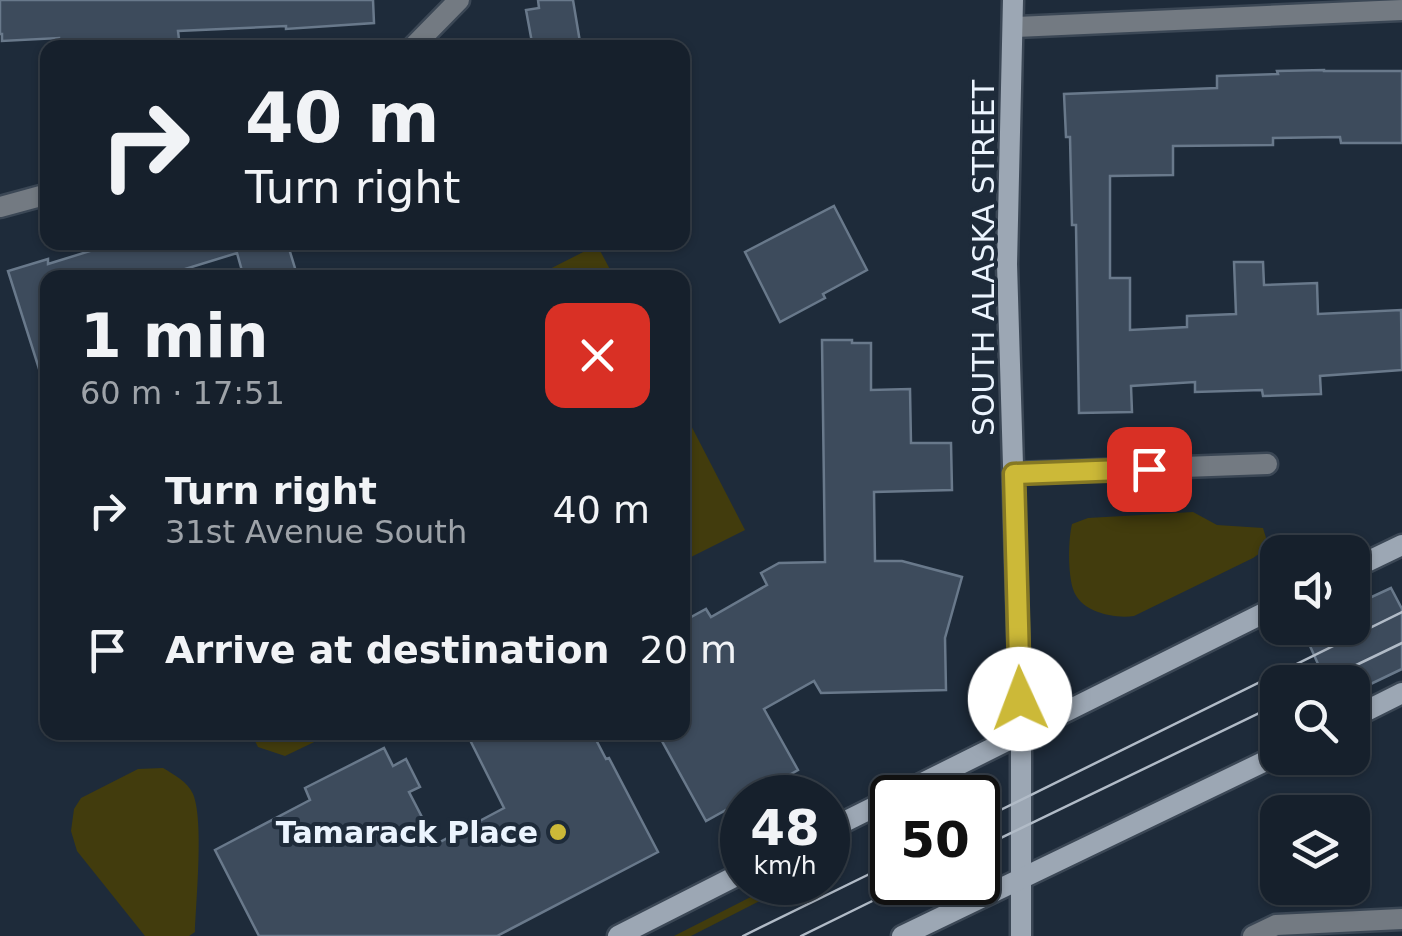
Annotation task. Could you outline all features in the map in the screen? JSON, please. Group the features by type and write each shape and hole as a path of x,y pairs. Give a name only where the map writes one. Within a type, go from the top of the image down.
{"main road":[{"name":"SOUTH ALASKA STREET","path":"1013,0 1007,264 1021,734 1021,936"},
{"path":"1370,560 1402,544"},
{"path":"850,819 1260,615"},
{"path":"1370,709 1402,693"},
{"path":"902,936 1260,763"},
{"path":"618,936 720,884"}],"street":[{"path":"420,40 459,0"},
{"path":"1014,27 1402,10"},
{"path":"0,207 40,196"},
{"path":"1014,474 1267,464"},
{"path":"1253,936 1276,925 1402,919"}],"shaded area":[{"path":"587,250 600,250 610,270 548,270"},
{"path":"690,424 745,530 690,557"},
{"path":"1193,512 1217,525 1263,528 1265,535 1260,535 1260,553 1253,558 1134,616 1117,616 1090,608 1073,589 1069,566 1072,524 1088,518"},
{"path":"254,740 318,740 285,756 258,747"},
{"path":"163,768 188,786 196,806 199,841 195,932 189,936 145,936 77,851 71,831 74,809 81,798 138,769"},
{"path":"735,905 752,905 691,936 674,936"}],"building":[{"path":"0,0 373,0 374,23 178,31 179,40 2,41"},
{"path":"538,0 573,0 580,40 532,40 526,10 539,8"},
{"path":"1324,70 1402,71 1402,143 1341,143 1340,137 1273,138 1273,145 1173,146 1173,175 1110,176 1110,278 1130,278 1130,330 1187,327 1187,316 1236,314 1234,262 1263,262 1264,285 1317,283 1318,314 1401,310 1402,370 1320,376 1321,394 1263,396 1262,390 1195,392 1195,382 1131,386 1132,412 1079,413 1076,225 1072,225 1070,137 1066,137 1064,94 1217,88 1217,76"},
{"path":"834,206 867,270 780,322 745,252"},
{"path":"93,250 289,250 296,270 242,270 237,253 182,270 40,270 40,372 8,271 48,259 48,264"},
{"path":"822,340 871,343 871,390 910,389 911,443 951,443 952,490 874,492 875,561 902,561 962,577 945,638 946,690 821,693 814,681 764,709 798,770 789,775 720,775 720,813 706,821 661,740 690,740 690,618 706,609 711,617 767,585 761,573 779,563 825,562"},
{"path":"1391,588 1402,609 1402,669 1370,684 1370,665 1318,665 1310,645 1370,645 1370,598"},
{"name":"Tamarack Place","path":"470,740 596,740 658,852 497,936 259,936 215,850 310,800 305,788 384,748 393,766 406,759 420,787 409,792 436,844 504,808"}],"tram line":[{"path":"1000,810 1402,612"},
{"path":"1356,665 1402,643"},
{"path":"1000,838 1260,713"},
{"path":"743,936 870,874"},
{"path":"801,936 870,902"}],"place":[{"name":"Tamarack Place","path":"558,832"}],"route":[{"path":"1020,699 1014,474 1149,469"}]}
